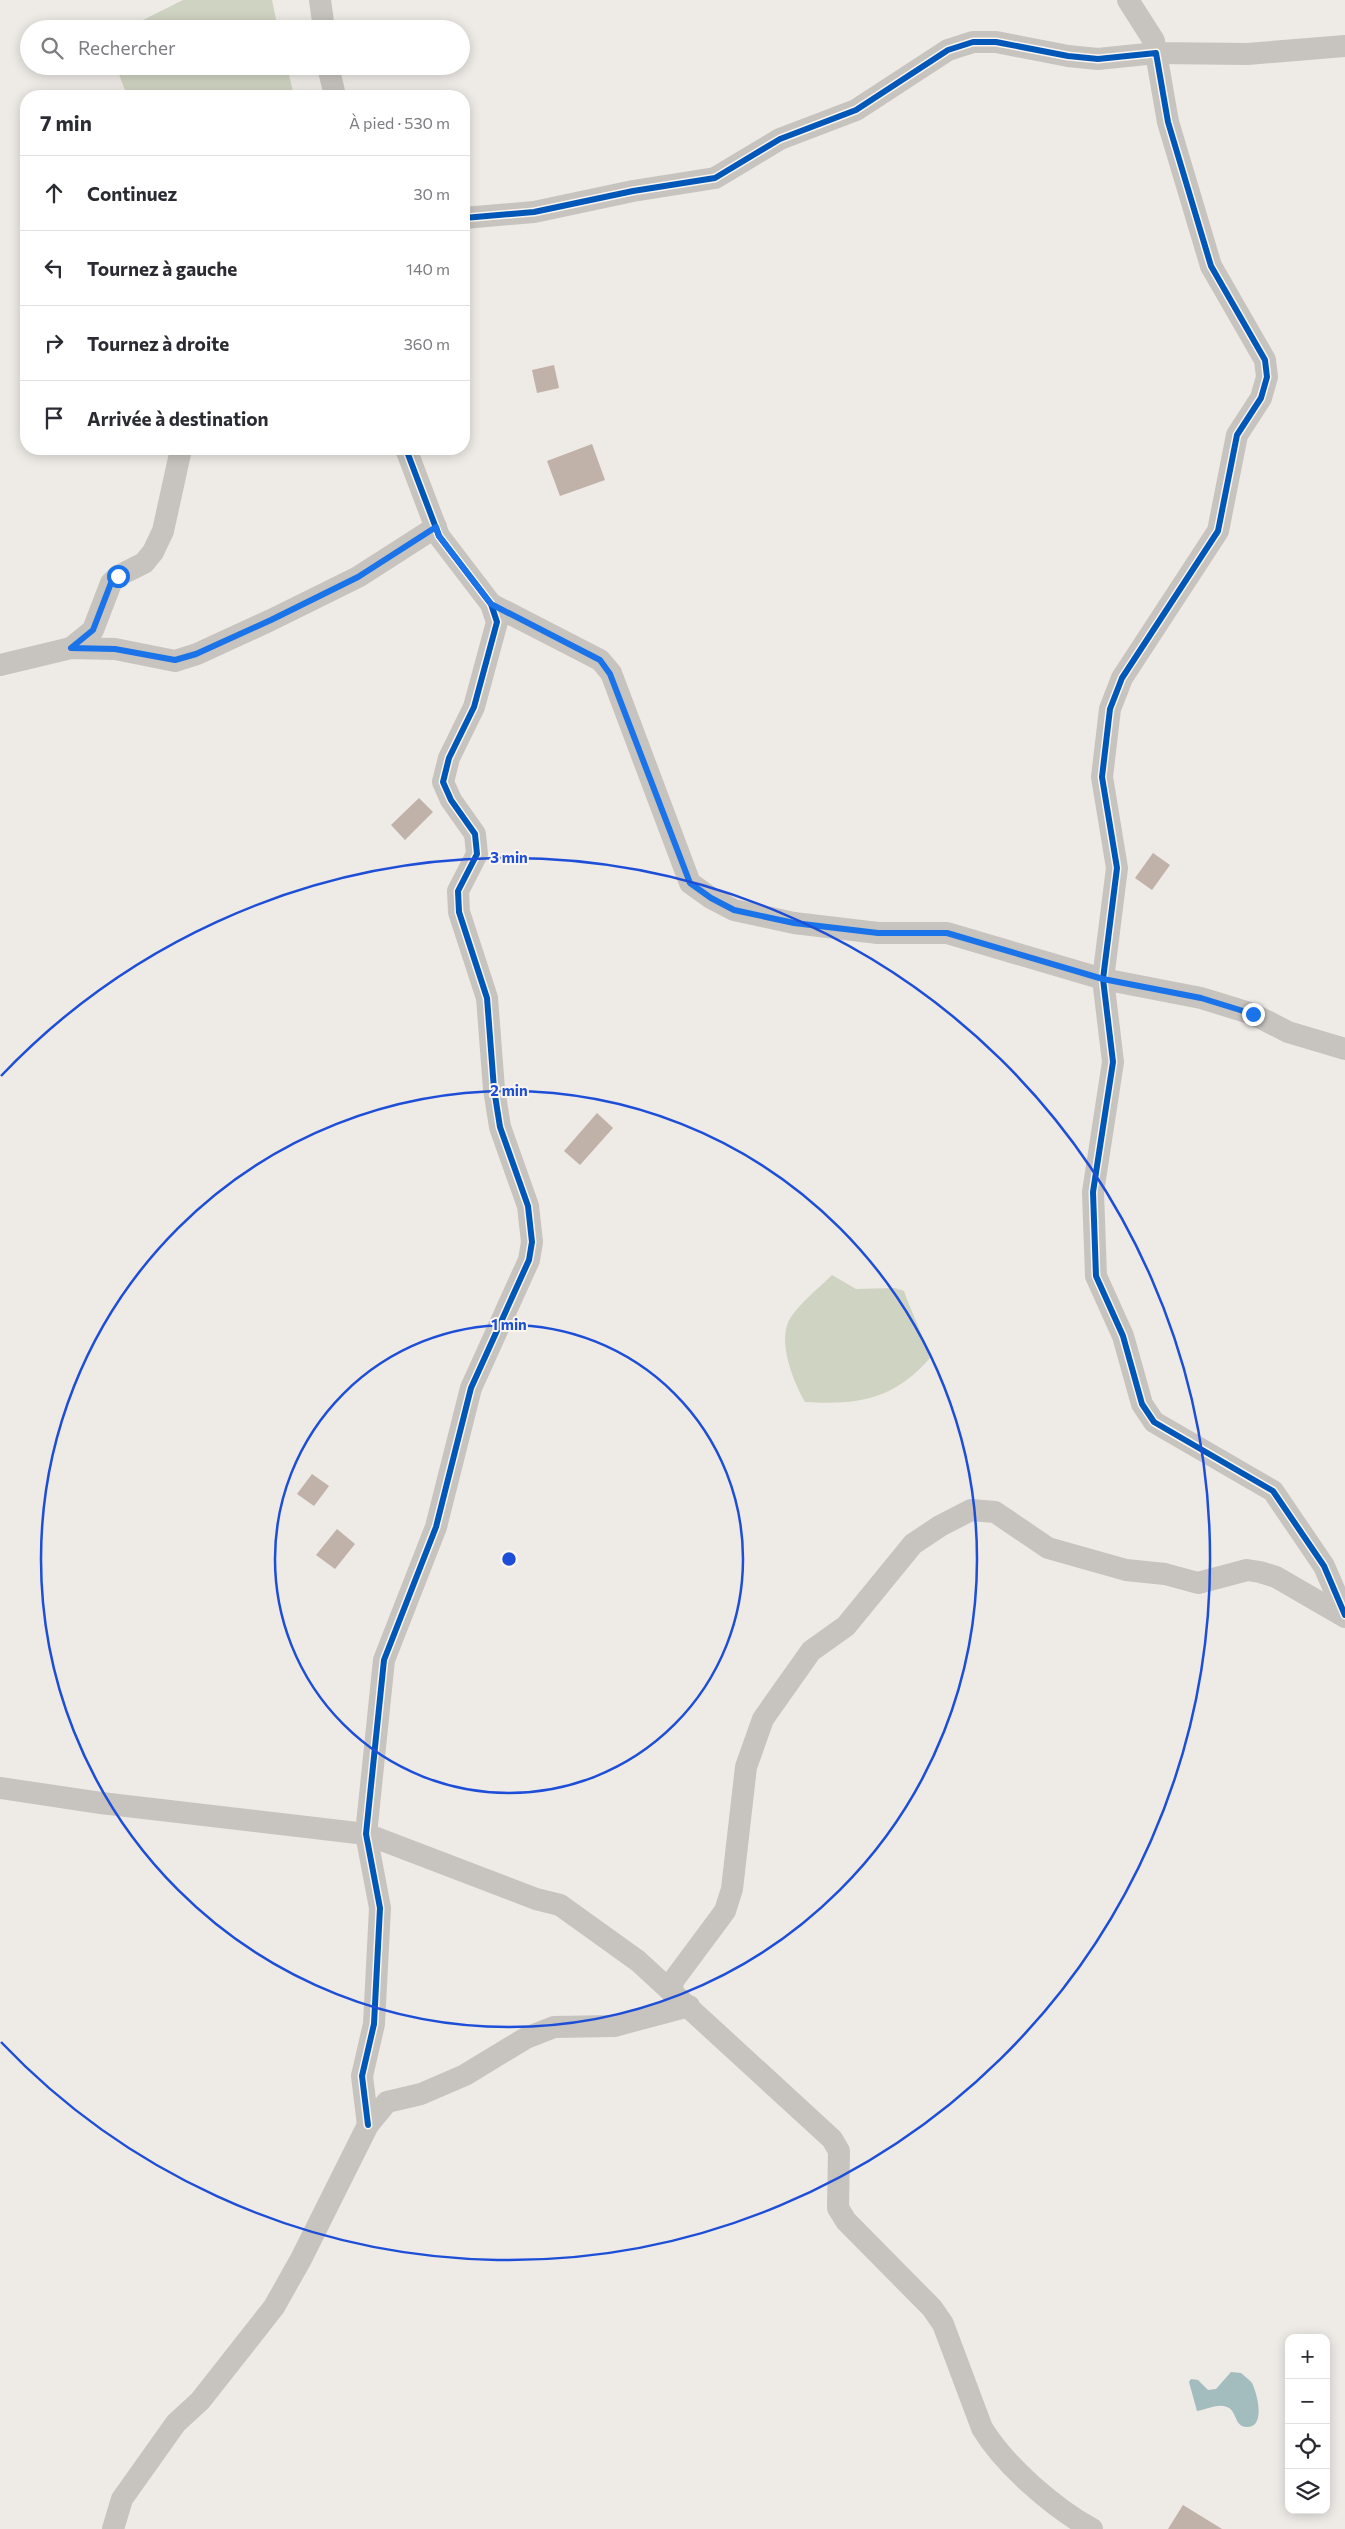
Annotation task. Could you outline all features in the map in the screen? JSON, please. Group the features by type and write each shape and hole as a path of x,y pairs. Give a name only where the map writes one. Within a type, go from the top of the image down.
{"street":[{"path":"320,0 323,20"},
{"path":"1128,0 1154,41 1168,122 1211,266 1265,360 1267,377 1260,398 1237,435 1218,531 1122,678 1110,709 1102,777 1117,868 1103,979 1113,1062 1093,1192 1096,1276 1123,1336 1142,1404 1154,1422 1273,1491 1324,1566 1345,1616"},
{"path":"470,217 534,212 632,191 715,178 780,139 856,110 948,50 973,42 996,42 1068,56 1098,59 1156,53 1247,54 1345,45"},
{"path":"330,75 334,90"},
{"path":"71,648 93,630 111,583 118,576 144,563 153,552 163,531 180,455"},
{"path":"368,2125 362,2076 374,2024 380,1908 366,1834 384,1660 436,1528 471,1388 529,1260 532,1242 528,1206 500,1127 494,1089 487,998 459,912 458,891 477,854 475,834 451,800 443,782 449,758 474,707 498,622 491,604 439,536 408,455"},
{"path":"0,665 71,648 115,649 175,660 196,654 358,577 436,527"},
{"path":"491,604 600,660 618,691 690,883 711,898 734,910 794,923 878,933 947,933 1103,979 1201,998 1253,1014 1288,1032 1345,1049"},
{"path":"672,1990 673,1981 726,1911 732,1889 746,1767 762,1718 811,1651 846,1626 913,1544 940,1526 971,1510 995,1512 1048,1548 1126,1570 1165,1574 1198,1583 1247,1570 1260,1572 1276,1577 1345,1616"},
{"path":"0,1788 101,1803 366,1834 536,1898 560,1905 638,1961 672,1990 832,2139 839,2151 838,2208 846,2221 932,2308 943,2324 982,2428 991,2442 1030,2482 1074,2519 1092,2529"},
{"path":"113,2529 122,2499 176,2423 200,2401 274,2306 301,2259 368,2125 387,2102 421,2094 465,2075 526,2038 554,2027 614,2026 689,2006"}],"green space":[{"path":"183,0 272,0 276,20 143,20"},
{"path":"119,75 289,75 293,90 125,90"},
{"path":"832,1275 856,1289 895,1288 904,1291 930,1358 902,1383 874,1397 842,1402 805,1402 791,1372 788,1360 785,1337 787,1326 791,1317 800,1306"}],"water":[{"path":"1231,2372 1241,2373 1252,2383 1259,2408 1257,2421 1254,2425 1243,2427 1233,2412 1223,2406 1215,2406 1197,2411 1189,2382 1191,2379 1198,2380 1208,2390 1216,2389"}],"building":[{"path":"554,365 559,388 537,393 532,370"},
{"path":"592,444 605,480 560,496 547,461"},
{"path":"419,798 433,812 405,840 391,825"},
{"path":"1153,853 1170,865 1152,890 1135,878"},
{"path":"597,1113 613,1128 580,1165 564,1151"},
{"path":"312,1474 329,1486 314,1506 297,1494"},
{"path":"337,1529 355,1544 335,1569 316,1555"},
{"path":"1183,2505 1222,2529 1168,2529"}],"cycle path":[{"path":"470,217 534,212 633,191 715,178 780,139 856,110 948,50 973,42 996,42 1068,56 1098,59 1156,53 1168,122 1211,266 1265,360 1267,377 1261,398 1237,435 1218,531 1122,678 1110,709 1102,777 1117,868 1103,979 1113,1062 1093,1192 1096,1276 1123,1336 1142,1404 1154,1422 1273,1491 1324,1566 1345,1615"},
{"path":"368,2125 362,2076 374,2024 380,1908 366,1834 384,1660 436,1527 471,1388 529,1260 532,1242 528,1206 500,1127 494,1089 487,998 459,912 458,891 477,854 475,834 451,800 443,782 449,758 474,707 497,622 491,604 439,536 408,455"}],"route":[{"path":"118,576 111,583 93,630 71,648 115,649 138,655 175,660 196,654 271,620 358,577 436,527 439,536 491,604 600,660 610,674 690,883 711,898 734,910 794,923 878,933 947,933 1103,979 1201,998 1253,1014"}]}
